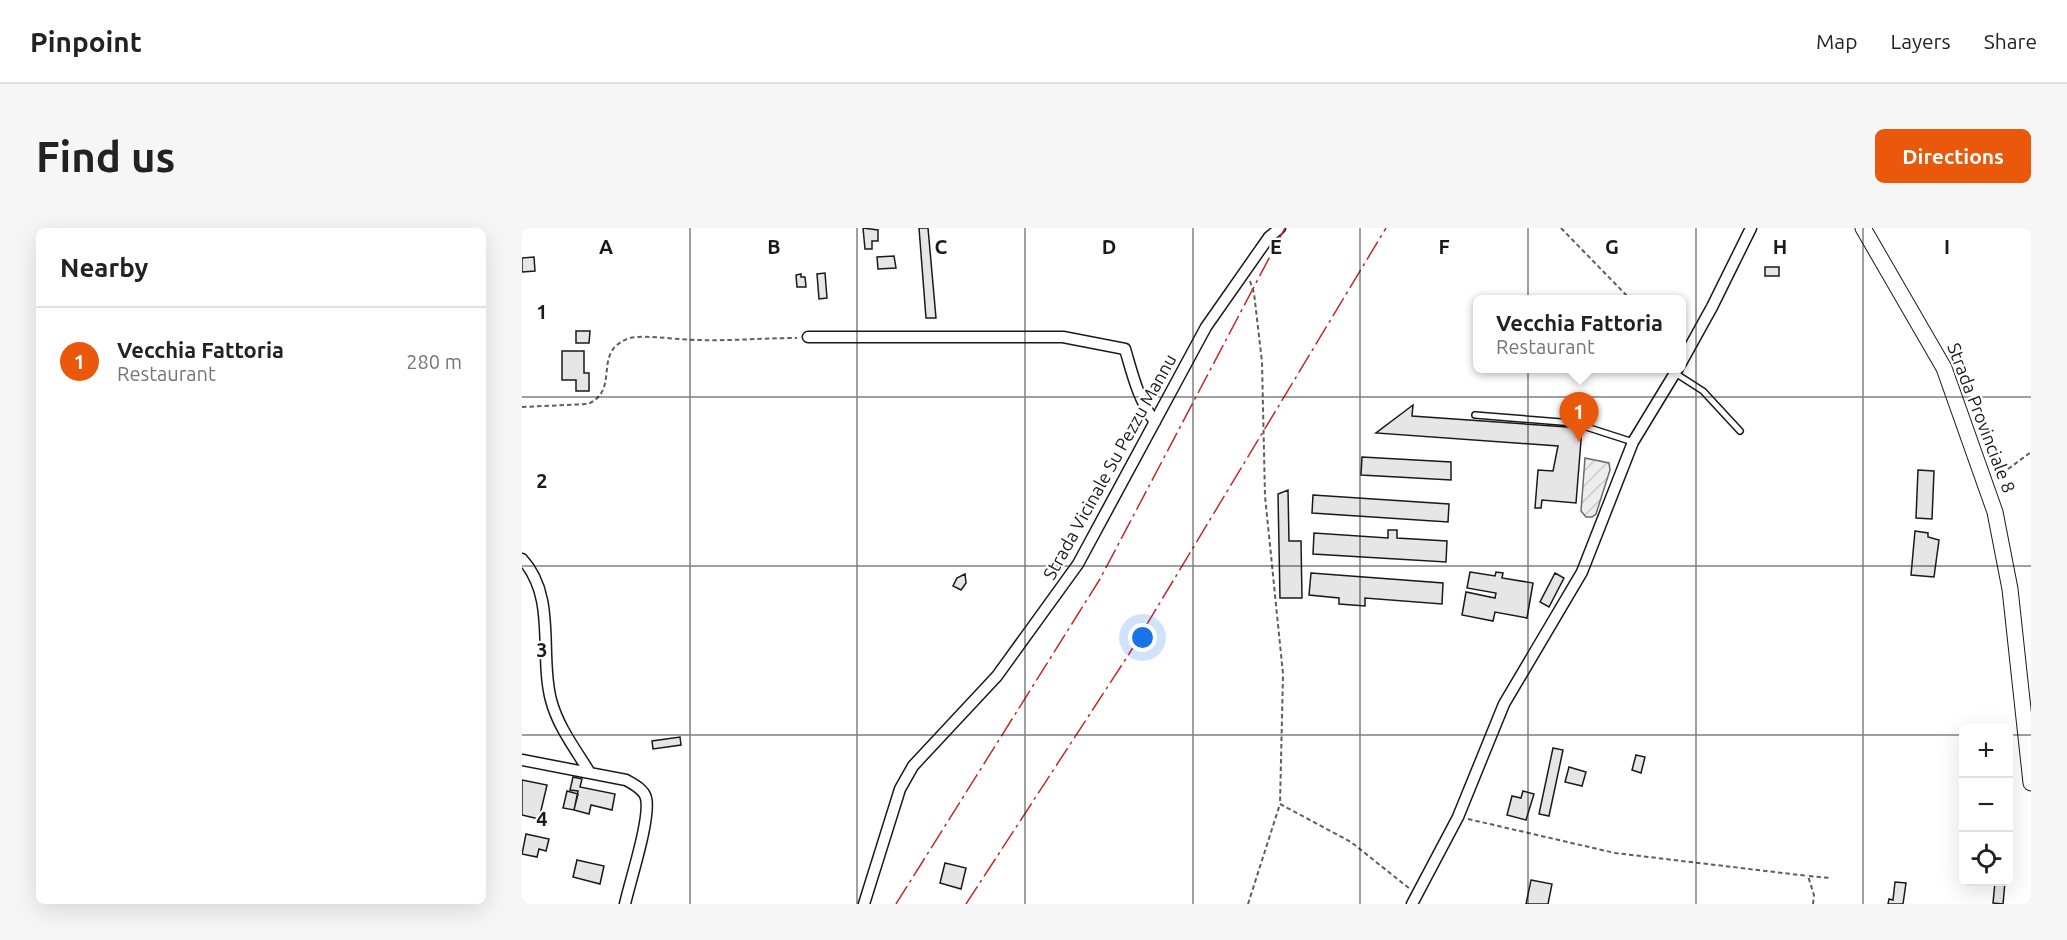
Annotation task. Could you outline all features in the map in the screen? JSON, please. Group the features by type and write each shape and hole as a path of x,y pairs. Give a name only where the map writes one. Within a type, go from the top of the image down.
{"main road":[{"name":"Strada Provinciale 8","path":"1863,228 1929,338 1944,368 1987,485 2006,556 2031,783"}],"street":[{"name":"Strada Vicinale Su Pezzu Mannu","path":"864,904 900,789 909,774 927,749 997,676 1051,605 1078,564 1206,327 1269,237 1280,228"},
{"path":"1686,354 1751,228"},
{"path":"808,337 1063,337 1102,343 1125,349 1143,406 1155,422"},
{"path":"1415,900 1458,817 1504,704 1582,572 1633,442 1676,373"},
{"path":"522,558 536,581 542,605 550,699 561,726 590,773"},
{"path":"522,760 626,780 640,788 646,797 646,814 625,904"}],"lane":[{"path":"1680,373 1703,391 1740,431"},
{"path":"1475,415 1574,423 1633,442"}],"path":[{"path":"1561,228 1625,295"},
{"path":"1246,271 1254,293 1262,362 1265,410 1265,496 1283,674 1280,804 1248,904"},
{"path":"522,407 588,404 597,400 603,392 609,360 615,347 626,339 637,337 699,340 808,337"},
{"path":"1987,485 2031,452"},
{"path":"1280,804 1351,842 1415,900"},
{"path":"1458,817 1615,853 1831,878"},
{"path":"1808,876 1814,895 1813,904"}],"shaded area":[{"path":"1585,458 1609,463 1610,470 1596,514 1592,517 1586,517 1581,511"}],"building":[{"path":"863,228 878,230 878,241 872,241 872,249 865,249"},
{"path":"919,228 928,228 936,318 926,318"},
{"path":"894,256 896,268 878,269 877,257"},
{"path":"534,257 535,271 522,272 522,258"},
{"path":"1765,267 1779,267 1779,276 1765,276"},
{"path":"825,273 827,298 819,299 817,274"},
{"path":"801,274 801,277 805,277 806,287 797,287 796,275"},
{"path":"576,331 590,331 589,343 576,343"},
{"path":"562,351 584,351 584,373 589,373 589,391 576,391 576,380 562,380"},
{"path":"1413,405 1412,416 1582,428 1576,503 1542,500 1541,508 1535,508 1538,470 1553,471 1558,446 1376,433"},
{"path":"1362,457 1451,462 1451,480 1361,475"},
{"path":"1918,470 1934,471 1932,519 1916,518"},
{"path":"1288,490 1289,541 1301,541 1302,598 1280,598 1278,494"},
{"path":"1313,495 1449,504 1448,522 1312,513"},
{"path":"1388,530 1397,530 1397,538 1447,541 1446,562 1313,554 1314,533 1388,538"},
{"path":"1915,531 1928,533 1928,537 1939,540 1934,577 1911,575"},
{"path":"1470,572 1495,576 1496,572 1503,573 1502,578 1533,583 1527,618 1495,612 1493,621 1462,615 1466,592 1495,598 1496,593 1467,588"},
{"path":"1311,573 1443,583 1442,604 1365,598 1365,606 1339,604 1339,598 1309,595"},
{"path":"1555,573 1564,578 1549,607 1540,602"},
{"path":"965,574 966,583 961,590 953,586 957,578"},
{"path":"680,737 681,745 653,749 652,741"},
{"path":"1553,748 1563,750 1549,816 1539,814"},
{"path":"1636,755 1645,757 1641,773 1632,770"},
{"path":"1569,767 1586,772 1582,786 1565,782"},
{"path":"573,777 582,779 580,787 615,794 612,810 591,805 589,814 574,810 578,791 570,790"},
{"path":"522,780 547,785 539,819 522,815"},
{"path":"567,791 578,794 574,810 563,808"},
{"path":"1523,791 1534,794 1526,820 1507,815 1512,796 1521,798"},
{"path":"526,834 549,839 546,851 539,849 537,857 522,854"},
{"path":"577,860 604,866 600,884 573,877"},
{"path":"945,863 966,868 961,889 940,883"},
{"path":"1531,880 1552,884 1548,904 1526,904"},
{"path":"1895,882 1906,883 1903,904 1888,904 1889,899 1893,900"},
{"path":"1995,886 2005,886 2003,904 1993,903"}],"power":[{"path":"896,904 1100,579 1285,228"},
{"path":"966,904 1129,654 1386,228"}],"place":[{"name":"Vecchia Fattoria","path":"1579,442"}]}
